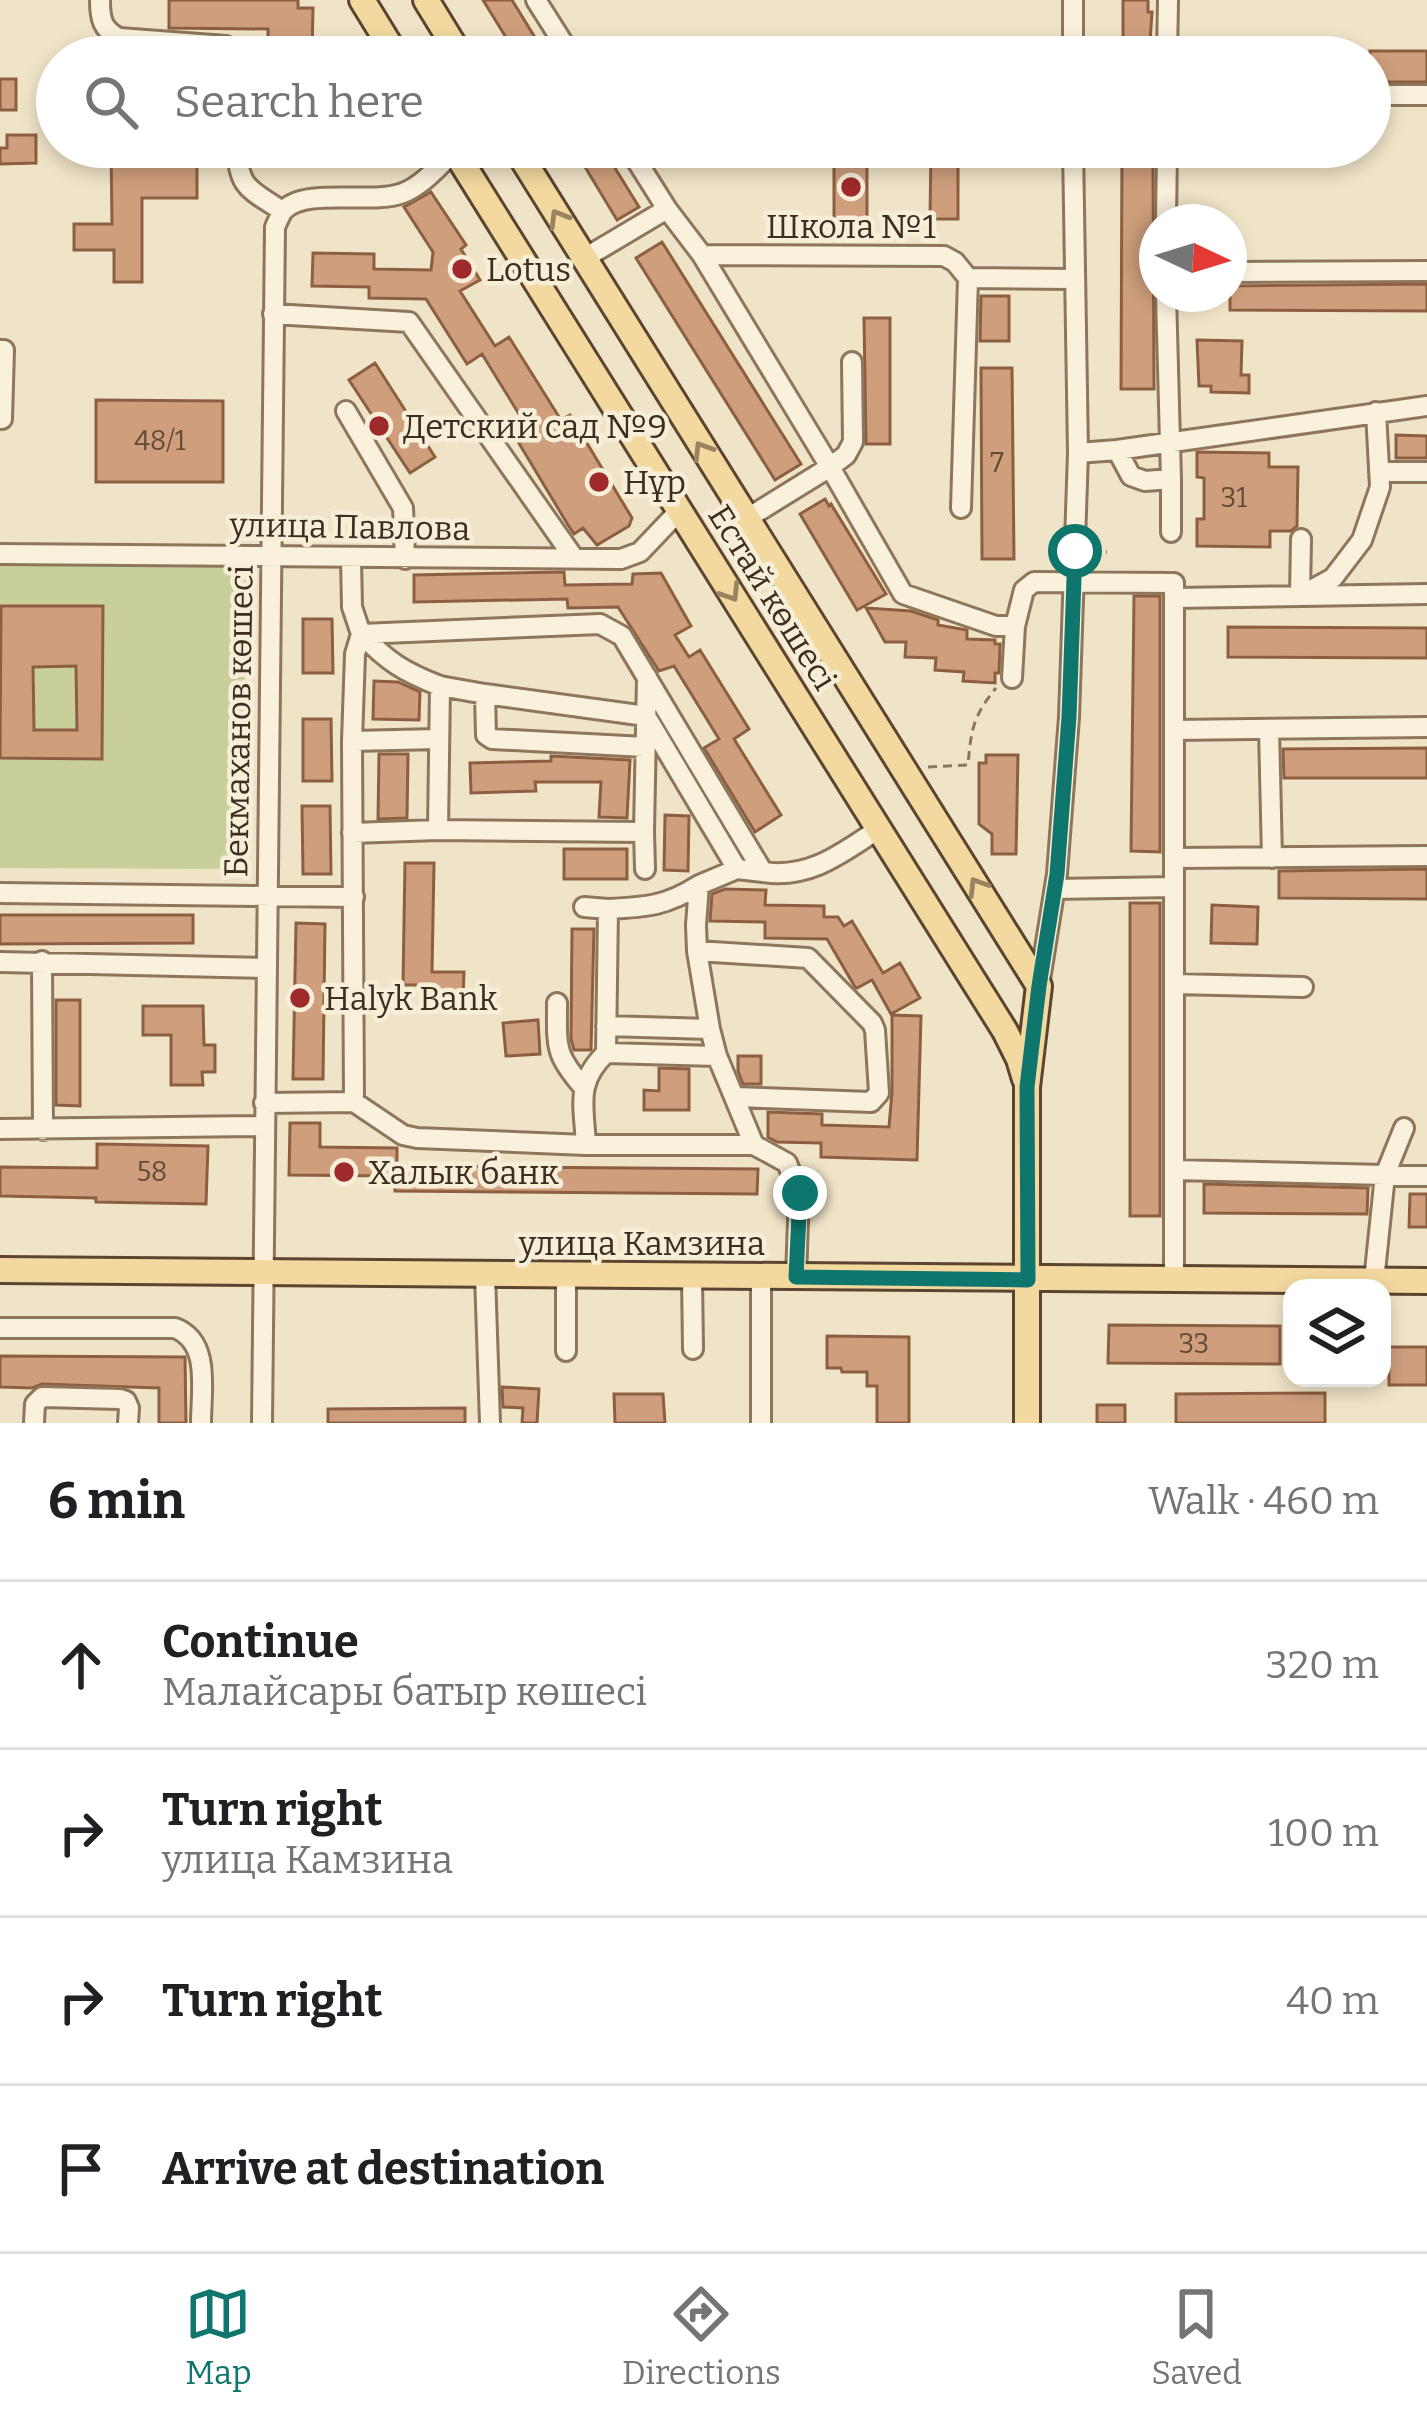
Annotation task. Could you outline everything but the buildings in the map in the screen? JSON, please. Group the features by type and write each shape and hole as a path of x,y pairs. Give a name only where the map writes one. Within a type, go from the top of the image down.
{"main road":[{"path":"362,0 384,36"},
{"path":"426,0 447,36"},
{"name":"Естай көшесі","path":"465,168 1005,1031 1027,1087"},
{"name":"Естай көшесі","path":"528,168 1039,986"},
{"path":"1027,1423 1027,1087 1039,986"},
{"name":"улица Камзина","path":"0,1270 1283,1281"},
{"name":"улица Камзина","path":"1391,1281 1427,1281"}],"street":[{"path":"100,0 100,18 115,36"},
{"path":"536,0 559,36"},
{"path":"1073,0 1073,36"},
{"path":"1167,36 1168,0"},
{"path":"1391,95 1427,95"},
{"path":"238,168 248,188 282,211 325,197 370,199 402,194 434,168"},
{"path":"641,168 701,255 903,594 996,626 1015,626"},
{"path":"1039,986 1055,889 1069,717 1078,453 1073,168"},
{"path":"1166,204 1167,168"},
{"path":"584,259 667,209"},
{"name":"Бекмаханов көшесі","path":"262,1423 273,314 275,227 282,211"},
{"path":"701,255 944,256 955,262 968,278 961,508"},
{"path":"1247,272 1427,271"},
{"path":"968,278 1074,279"},
{"path":"1166,312 1172,532"},
{"path":"273,314 410,322 574,558"},
{"path":"0,350 4,350 2,419"},
{"path":"746,519 847,455 853,442 852,362"},
{"path":"1078,453 1427,406"},
{"path":"346,411 403,508 405,559"},
{"path":"1300,596 1333,578 1362,540 1380,487 1376,412"},
{"path":"1117,450 1131,476 1145,481 1171,479"},
{"path":"1379,472 1427,472"},
{"name":"улица Павлова","path":"0,554 629,557 640,552 680,511"},
{"path":"1300,596 1301,539"},
{"path":"351,559 352,607 361,634 404,672 440,686 646,716"},
{"path":"1012,674 1015,626 1028,585 1046,581 1174,583 1174,1280"},
{"path":"1174,598 1427,594"},
{"path":"361,634 600,624 622,636 763,872"},
{"path":"354,1102 352,741 355,654 361,634"},
{"path":"645,869 647,677"},
{"path":"438,830 440,686"},
{"path":"484,694 484,728 492,739 645,747"},
{"path":"646,716 737,869"},
{"path":"1174,730 1427,727"},
{"path":"1269,729 1271,858"},
{"path":"352,741 438,740"},
{"path":"584,907 656,907 737,869 782,875 820,866 878,830"},
{"path":"352,833 644,832"},
{"path":"1174,859 1427,856"},
{"path":"699,884 697,951 710,1029 754,1145"},
{"path":"1055,889 1174,887"},
{"path":"0,893 354,897"},
{"path":"586,1145 584,1088 590,1069 606,1053 608,909"},
{"path":"697,951 808,958 875,1030 879,1093 871,1102 736,1097"},
{"path":"0,962 265,968"},
{"path":"42,962 43,1130"},
{"path":"1174,984 1303,987"},
{"path":"557,1003 557,1052 584,1088"},
{"path":"606,1026 710,1029"},
{"path":"606,1053 717,1056"},
{"path":"264,1103 354,1102 403,1135 417,1138 754,1145 787,1163 800,1193 796,1277"},
{"path":"0,1129 264,1126"},
{"path":"1374,1279 1385,1175 1404,1128"},
{"path":"1174,1170 1427,1176"},
{"path":"485,1275 490,1423"},
{"path":"566,1276 566,1351"},
{"path":"692,1277 692,1349"},
{"path":"760,1277 761,1423"},
{"path":"0,1328 183,1330 200,1350 201,1423"},
{"path":"34,1423 34,1404 42,1397 120,1399 129,1408 128,1423"}],"path":[{"path":"928,767 968,765 976,716 1012,674"}],"green space":[{"path":"0,563 252,564 233,869 0,868"}],"place":[{"name":"Школа №1","path":"851,187"},
{"name":"Lotus","path":"462,269"},
{"name":"Детский сад №9","path":"379,426"},
{"name":"Нұр","path":"599,482"},
{"name":"Halyk Bank","path":"300,998"},
{"name":"Халык банк","path":"344,1172"}],"route":[{"path":"800,1193 796,1277 1028,1280 1027,1087 1057,874 1075,551"}]}
